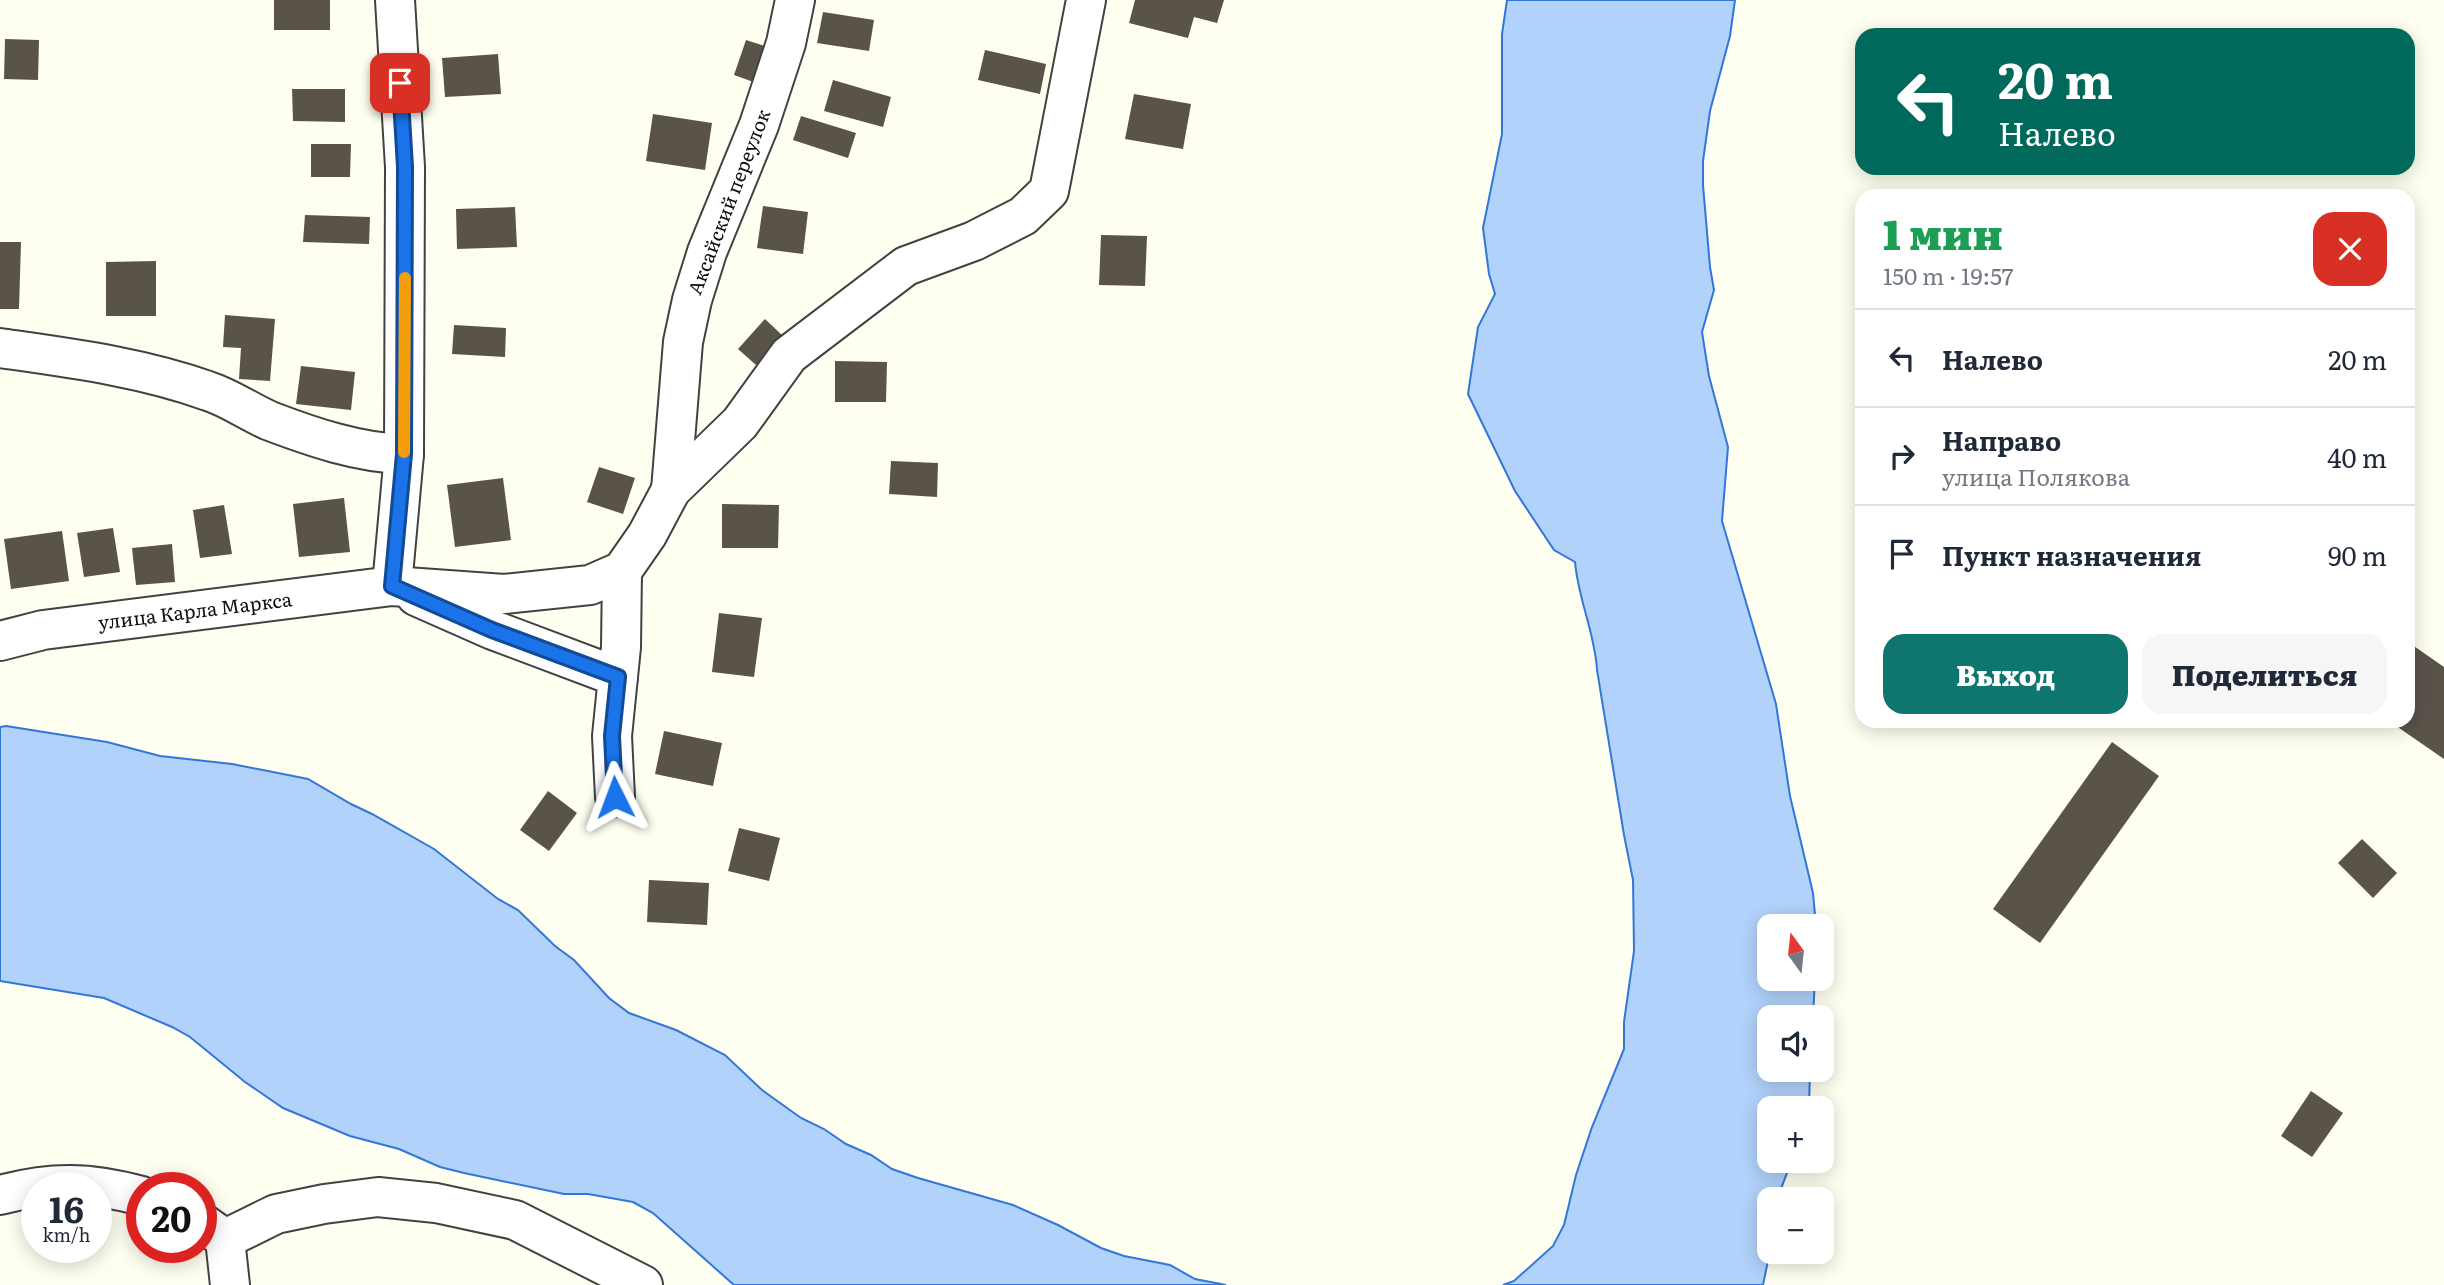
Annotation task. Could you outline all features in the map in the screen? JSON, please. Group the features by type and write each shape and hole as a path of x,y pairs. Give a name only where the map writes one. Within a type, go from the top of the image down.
{"street":[{"path":"395,0 405,167 404,454 392,586 492,630 618,677"},
{"name":"Аксайский переулок","path":"671,490 683,342 692,299 707,252 760,125 786,43 796,0"},
{"path":"615,797 612,736 618,677 622,571 647,535 671,490 740,423 789,355 906,266 974,241 1023,215 1049,191 1086,0"},
{"path":"0,348 61,356 150,373 210,391 269,420 327,440 378,453 404,454"},
{"name":"улица Карла Маркса","path":"0,641 43,630 392,586 504,594 590,585 622,571"},
{"path":"0,1195 25,1188 69,1183 126,1192"},
{"path":"217,1229 324,1204 378,1197 436,1203 515,1220 643,1285"},
{"path":"217,1243 230,1285"}],"water":[{"path":"1507,0 1735,0 1730,36 1710,111 1703,161 1714,290 1702,332 1709,376 1728,447 1722,521 1776,704 1790,796 1813,893 1815,914 1757,914 1757,991 1814,991 1814,1005 1757,1005 1757,1082 1810,1082 1809,1096 1757,1096 1757,1173 1787,1173 1782,1187 1757,1187 1757,1264 1767,1264 1763,1285 1503,1285 1514,1281 1553,1246 1564,1225 1576,1175 1592,1127 1624,1049 1624,1022 1634,951 1633,880 1593,643 1575,562 1554,550 1515,491 1468,394 1478,327 1495,294 1489,274 1483,228 1502,134 1502,34"},
{"path":"0,727 107,742 160,756 232,764 308,779 434,849 498,899 518,910 555,946 574,960 609,998 629,1013 676,1030 725,1055 762,1090 801,1118 846,1144 871,1155 892,1169 1013,1205 1101,1248 1124,1256 1170,1265 1195,1279 1226,1285 734,1285 653,1213 633,1202 588,1194 564,1194 464,1173 440,1167 399,1149 350,1136 283,1108 245,1082 190,1037 172,1027 104,998 0,981"}],"building":[{"path":"274,0 330,0 330,30 274,30"},
{"path":"1135,0 1224,0 1217,23 1194,17 1188,38 1129,23"},
{"path":"823,12 874,20 869,51 817,43"},
{"path":"5,39 39,40 38,80 4,79"},
{"path":"746,40 771,48 759,84 734,75"},
{"path":"985,50 1046,64 1040,94 978,80"},
{"path":"498,54 501,94 445,97 442,58"},
{"path":"833,80 891,97 883,127 824,111"},
{"path":"292,89 345,89 345,122 293,121"},
{"path":"1134,94 1191,104 1183,149 1125,139"},
{"path":"653,114 712,123 705,170 646,161"},
{"path":"801,116 856,133 848,158 793,140"},
{"path":"311,144 351,144 350,177 311,177"},
{"path":"763,206 808,212 803,254 757,248"},
{"path":"515,207 517,247 457,249 456,209"},
{"path":"305,215 370,217 369,244 303,242"},
{"path":"1101,235 1147,236 1145,286 1099,285"},
{"path":"0,242 21,242 19,309 0,309"},
{"path":"156,261 156,316 106,316 106,262"},
{"path":"225,315 275,319 270,381 239,379 241,348 223,347"},
{"path":"765,319 783,336 756,365 738,349"},
{"path":"454,325 506,328 505,357 452,354"},
{"path":"835,361 887,362 886,402 835,402"},
{"path":"301,366 355,372 351,410 296,404"},
{"path":"891,461 938,463 937,497 889,494"},
{"path":"599,467 635,478 623,514 587,502"},
{"path":"503,478 511,540 455,547 447,485"},
{"path":"344,498 350,552 299,557 293,504"},
{"path":"722,504 779,505 778,548 722,548"},
{"path":"224,505 232,554 200,558 193,510"},
{"path":"113,528 120,572 84,577 77,533"},
{"path":"62,531 69,581 11,589 4,539"},
{"path":"172,544 175,582 136,585 132,548"},
{"path":"719,613 762,618 754,677 712,672"},
{"path":"2415,647 2444,667 2444,759 2399,728 2415,728"},
{"path":"664,731 722,743 713,786 655,774"},
{"path":"2112,742 2159,776 2040,943 1993,909"},
{"path":"548,791 577,813 549,851 520,830"},
{"path":"739,828 780,838 769,881 728,871"},
{"path":"2362,839 2397,873 2373,898 2338,863"},
{"path":"649,880 709,883 707,925 647,922"},
{"path":"2311,1091 2343,1113 2312,1157 2281,1136"}],"slow traffic":[{"path":"404,452 405,278"}],"route":[{"path":"400,83 405,167 404,454 392,586 492,630 618,677 612,736 615,797"}]}
